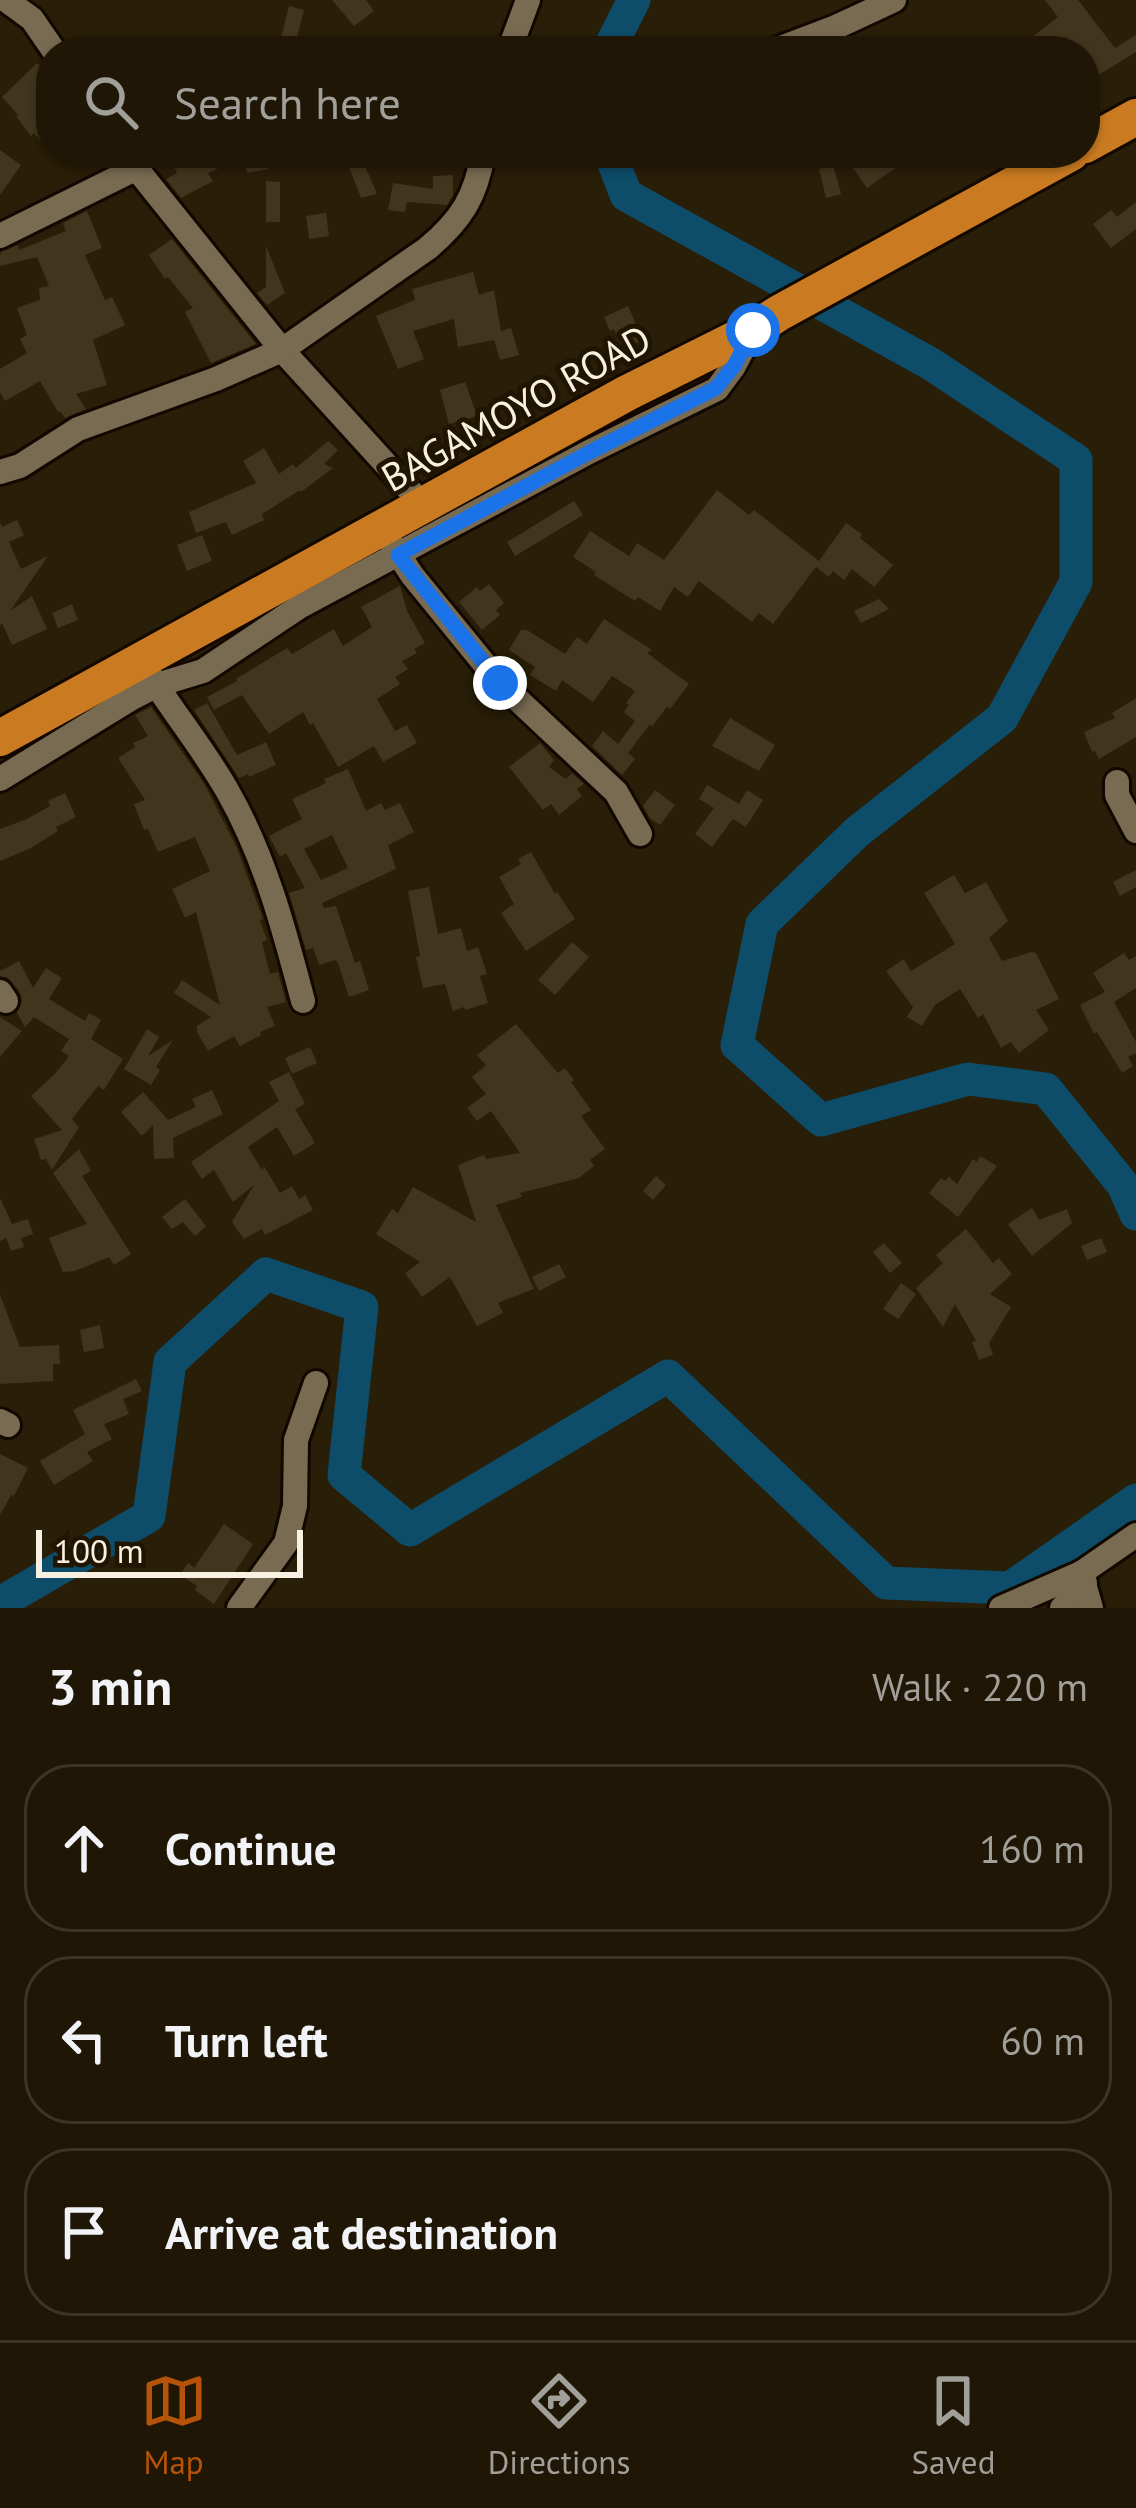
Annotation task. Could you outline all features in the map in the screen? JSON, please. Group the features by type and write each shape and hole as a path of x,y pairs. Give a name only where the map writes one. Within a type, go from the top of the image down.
{"highway":[{"path":"1100,137 1136,117"},
{"name":"BAGAMOYO ROAD","path":"0,738 149,673 391,542 424,506 1044,168"}],"street":[{"path":"6,0 32,19 44,36"},
{"path":"514,36 528,0"},
{"path":"812,36 894,0"},
{"path":"0,236 118,168"},
{"path":"136,168 282,350 424,506"},
{"path":"0,472 20,466 78,429 282,350 449,230 469,203 479,168"},
{"path":"640,834 616,791 500,683 391,542 590,452 716,388 766,322"},
{"path":"0,778 149,673 245,824 264,866 303,1001"},
{"path":"1117,782 1117,795 1136,831"},
{"path":"239,1608 286,1543 295,1505 296,1440 316,1383"},
{"path":"1062,1608 1136,1535"},
{"path":"1001,1608 1086,1588"}],"building":[{"path":"332,0 366,0 374,11 354,26"},
{"path":"1045,0 1078,0 1115,48 1136,35 1136,52 1100,74 1100,36 1033,36 1058,17"},
{"path":"289,6 304,10 298,36 282,36"},
{"path":"36,64 36,135 31,136 2,97"},
{"path":"0,150 21,165 0,195"},
{"path":"174,168 219,168 208,173 213,181 181,198 166,179 177,173"},
{"path":"349,168 366,168 377,194 361,198"},
{"path":"834,168 841,194 826,198 819,169"},
{"path":"853,168 895,168 867,188"},
{"path":"453,175 453,195 447,205 407,202 405,212 388,210 393,183 433,189 433,176"},
{"path":"266,181 280,182 280,222 266,222"},
{"path":"1136,202 1136,229 1111,248 1093,224 1111,210 1117,217"},
{"path":"87,211 102,248 85,255 105,300 112,297 125,325 93,340 107,385 76,394 86,409 65,418 40,381 5,401 0,392 0,369 27,353 20,339 27,335 17,308 40,300 39,288 49,286 37,257 0,266 0,257 1,252 18,245 19,250 66,231 63,223"},
{"path":"326,213 329,236 309,239 306,216"},
{"path":"172,239 256,344 211,363 185,312 193,308 149,255"},
{"path":"266,246 285,293 267,305 257,293 266,287"},
{"path":"473,272 479,295 494,290 501,331 511,328 519,355 500,360 494,340 458,347 454,319 413,331 424,359 398,369 376,316 415,300 412,289"},
{"path":"628,306 643,340 622,349 604,317"},
{"path":"465,382 477,416 449,424 440,390"},
{"path":"328,441 338,450 324,464 333,468 262,514 264,520 232,535 226,522 196,533 189,512 256,483 243,461 264,448 279,474 293,464 296,468"},
{"path":"717,490 749,515 754,510 819,561 846,523 893,565 874,587 852,569 844,580 816,567 773,624 759,613 752,622 699,581 688,597 674,587 660,611 638,597 635,601 573,557 590,531 629,556 637,543 664,560"},
{"path":"574,501 583,515 515,556 507,542"},
{"path":"17,520 24,535 9,542 21,569 48,556 10,611 32,596 47,629 12,645 2,623 0,626 0,522 2,527"},
{"path":"202,535 212,561 187,571 177,545"},
{"path":"489,584 504,603 496,610 500,615 482,630 459,602 477,587 480,591"},
{"path":"400,586 407,611 425,643 402,661 408,669 395,677 400,684 377,699 395,731 407,725 417,743 383,762 374,746 338,767 303,712 269,734 242,695 214,710 207,697 287,648 292,654 334,629 343,646 372,627 361,607"},
{"path":"879,599 889,609 861,623 854,611"},
{"path":"72,604 78,620 58,628 52,613"},
{"path":"604,619 652,650 647,653 689,684 628,753 635,759 622,775 592,746 603,731 618,744 635,721 624,712 635,691 612,676 593,702 562,680 556,691 530,675 535,667 509,650 521,630 527,630 565,654 577,637 587,644"},
{"path":"1136,698 1136,737 1099,759 1084,732 1115,718 1112,713"},
{"path":"207,703 237,755 266,742 276,765 239,778 194,710"},
{"path":"151,707 205,785 237,848 263,919 267,940 262,942 270,974 278,972 286,1002 267,1007 275,1026 240,1046 234,1036 208,1051 197,1026 211,1017 174,993 182,980 220,1005 196,912 185,918 172,889 210,871 195,837 158,852 134,804 145,800 118,758 148,736 135,715"},
{"path":"730,718 775,745 759,771 712,746"},
{"path":"540,743 554,760 549,767 566,779 572,773 584,784 577,789 582,796 559,815 551,804 543,810 509,767"},
{"path":"348,769 366,811 381,803 385,810 400,803 414,832 388,845 396,869 322,903 324,908 336,906 369,990 349,997 338,963 319,965 313,948 306,950 289,893 305,888 286,853 280,857 269,836 302,819 292,799 326,783 324,779","holes":["332,835 348,868 321,880 304,849"]},
{"path":"707,785 739,804 747,790 763,800 746,827 733,819 712,847 695,834 714,808 699,799"},
{"path":"655,790 675,805 660,825 643,806"},
{"path":"65,793 76,817 31,848 0,861 0,829 27,819"},
{"path":"531,852 575,919 526,951 501,913 514,904 499,877"},
{"path":"1136,870 1136,887 1120,896 1113,882"},
{"path":"954,875 965,893 986,882 1008,921 989,938 1002,961 1036,953 1059,999 1036,1010 1049,1030 1019,1053 1011,1042 1001,1048 983,1014 978,1018 960,989 935,1005 922,1026 907,1017 913,1007 886,971 904,959 911,971 955,944 924,893"},
{"path":"429,887 438,934 461,928 467,951 478,947 487,974 480,976 488,1003 453,1011 445,984 423,988 408,891"},
{"path":"572,942 589,957 555,995 538,980"},
{"path":"1124,953 1129,960 1136,956 1136,988 1114,1002 1136,1042 1136,1053 1128,1057 1133,1066 1122,1073 1080,1005 1105,992 1093,973"},
{"path":"19,961 33,988 46,968 62,978 49,999 85,1021 89,1013 101,1020 91,1039 123,1059 104,1090 98,1086 72,1119 79,1127 52,1170 46,1159 41,1160 34,1139 62,1130 31,1096 69,1056 61,1051 69,1039 34,1017 25,1027 17,1013 20,992 0,976 0,971"},
{"path":"0,1017 22,1031 0,1057"},
{"path":"516,1024 558,1073 565,1068 574,1080 591,1110 581,1116 605,1149 590,1160 594,1166 579,1178 520,1193 522,1197 496,1205 534,1289 498,1303 503,1313 477,1326 450,1277 422,1297 405,1273 420,1262 376,1234 392,1209 398,1213 413,1187 476,1222 458,1165 484,1155 486,1159 520,1153 491,1111 477,1121 467,1108 486,1094 472,1077 486,1065 477,1055"},
{"path":"147,1029 159,1037 148,1056 173,1040 151,1085 124,1069"},
{"path":"310,1047 317,1063 292,1074 285,1058"},
{"path":"289,1072 305,1104 295,1109 315,1143 294,1156 277,1127 248,1147 280,1193 292,1186 299,1199 305,1195 313,1210 265,1235 262,1229 244,1239 232,1222 254,1185 233,1202 214,1170 202,1179 191,1162 279,1101 269,1082"},
{"path":"212,1090 223,1114 173,1138 174,1158 154,1159 153,1125 142,1136 121,1112 143,1092 168,1120 196,1107 192,1099"},
{"path":"79,1149 91,1171 82,1176 131,1254 114,1265 109,1257 63,1272 49,1238 87,1224 53,1173"},
{"path":"980,1156 997,1166 958,1217 929,1193 941,1178 949,1177 957,1184"},
{"path":"656,1176 666,1185 653,1200 643,1191"},
{"path":"0,1198 12,1224 28,1219 33,1234 21,1238 24,1247 11,1251 6,1238 0,1241"},
{"path":"185,1199 206,1226 195,1236 183,1222 172,1229 162,1217"},
{"path":"1032,1208 1039,1220 1067,1209 1072,1223 1032,1256 1008,1224"},
{"path":"966,1229 993,1263 999,1258 1012,1274 990,1294 1011,1307 989,1343 993,1355 979,1360 972,1342 976,1341 955,1304 943,1327 916,1288 943,1263 936,1255"},
{"path":"1101,1238 1107,1252 1087,1260 1081,1246"},
{"path":"884,1243 902,1263 890,1273 873,1252"},
{"path":"559,1264 566,1277 539,1291 532,1277"},
{"path":"901,1283 916,1294 898,1319 883,1309"},
{"path":"0,1295 20,1347 59,1345 60,1364 53,1364 53,1381 0,1384"},
{"path":"100,1325 104,1348 84,1352 80,1330"},
{"path":"136,1379 142,1391 123,1399 129,1414 104,1424 112,1439 87,1452 93,1461 54,1485 40,1461 85,1434 73,1410"},
{"path":"0,1454 28,1468 0,1515"},
{"path":"224,1524 253,1544 214,1604 180,1575 188,1563 194,1568"}],"waterway":[{"path":"616,36 634,0"},
{"path":"616,168 626,195 931,364 1076,460 1076,582 1002,718 857,832 762,924 737,1045 821,1120 968,1079 1046,1089 1123,1185 1136,1214"},
{"path":"0,1603 149,1516 170,1362 266,1274 362,1307 344,1475 410,1530 668,1376 886,1583 1010,1588 1136,1500"}],"route":[{"path":"500,683 398,555 716,388 753,330"}]}
